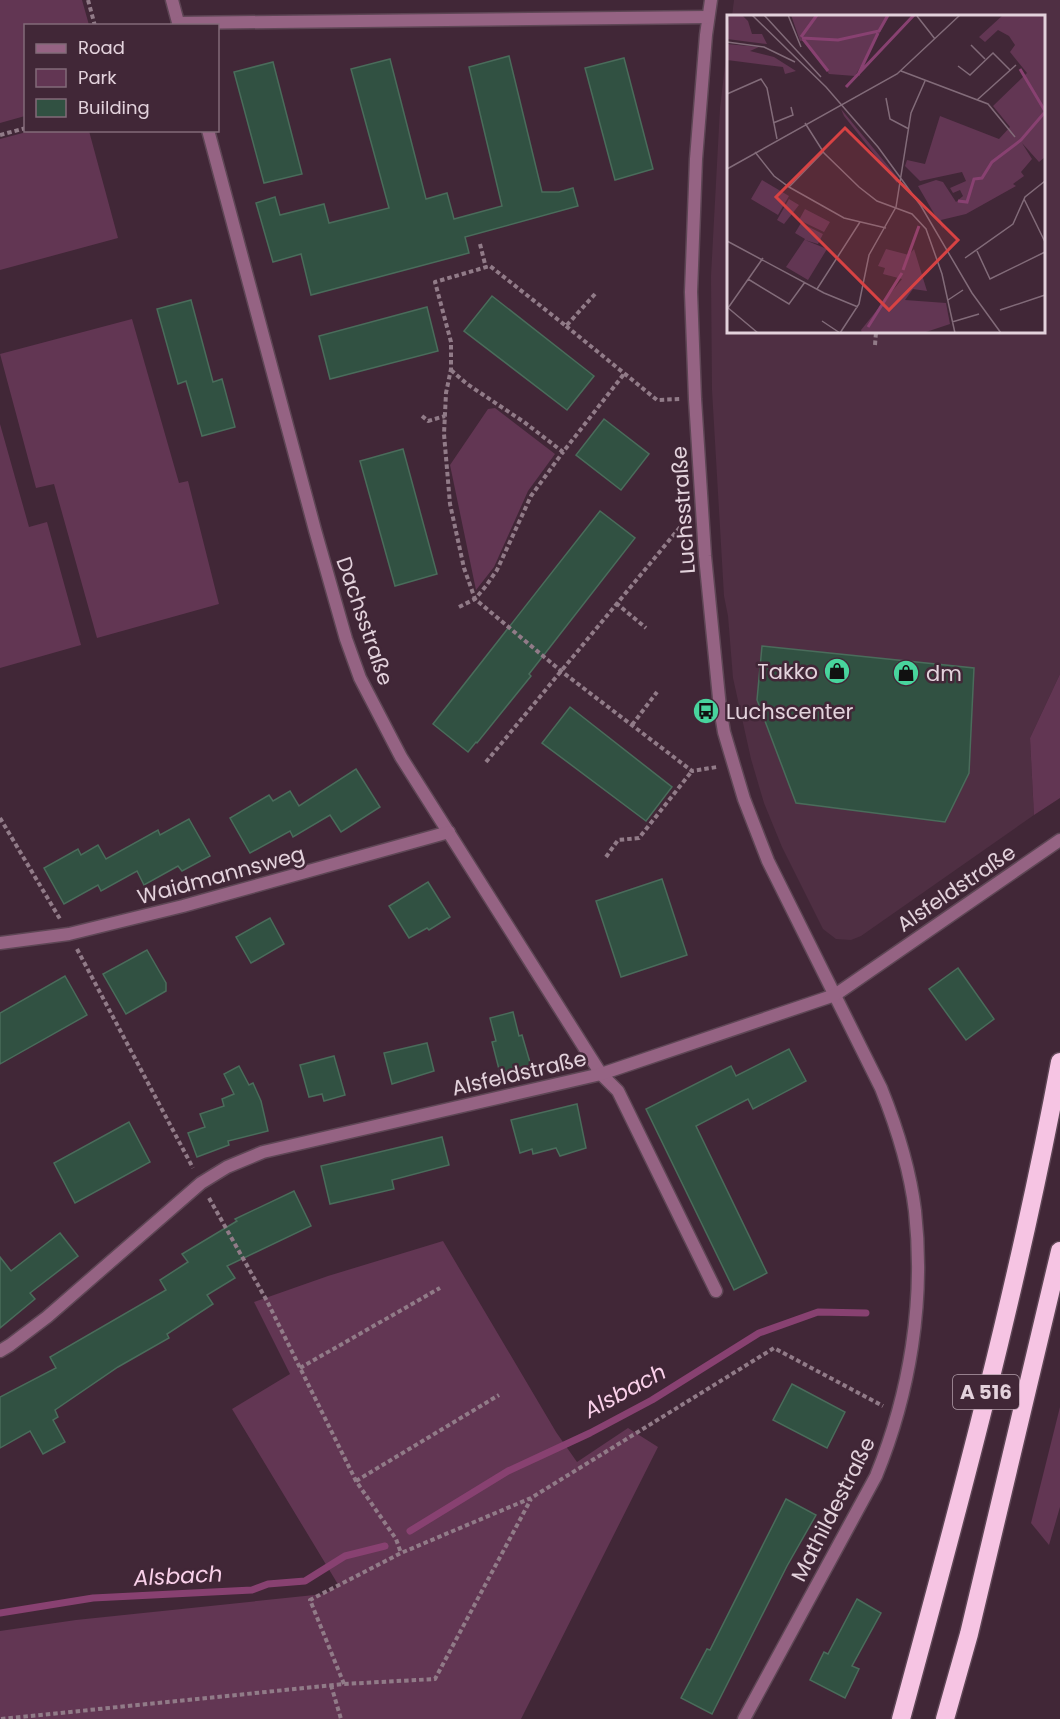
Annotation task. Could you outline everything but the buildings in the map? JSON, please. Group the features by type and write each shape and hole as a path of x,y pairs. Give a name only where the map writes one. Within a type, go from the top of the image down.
{"highway":[{"name":"A 516","path":"901,1719 955,1520 1037,1181 1060,1062"},
{"name":"A 516","path":"945,1719 969,1634 1060,1251"}],"street":[{"path":"172,0 178,24 708,17"},
{"name":"Luchsstraße","path":"711,0 696,159 691,256 695,399 713,651 720,708 744,799 768,861 835,995"},
{"name":"Dachsstraße","path":"209,132 346,639 360,678 379,717 449,832 601,1074 618,1091 716,1291"},
{"name":"Waidmannsweg","path":"0,943 69,934 183,906 449,832"},
{"name":"Alsfeldstraße","path":"0,1351 47,1317 201,1183 227,1167 263,1152 601,1074 835,995 1060,840"},
{"name":"Mathildestraße","path":"744,1719 876,1476 898,1414 915,1326 918,1258 915,1211 907,1166 896,1125 881,1088 835,995"}],"path":[{"path":"88,0 94,24"},
{"path":"0,135 24,129"},
{"path":"480,244 486,268"},
{"path":"692,771 561,671 475,599 450,504 446,458 446,393 451,369 451,342 435,282 490,266 657,400 695,399"},
{"path":"566,326 595,294"},
{"path":"875,345 876,333"},
{"path":"451,369 467,384 524,422 563,452"},
{"path":"459,607 475,599 497,570 531,496 624,374"},
{"path":"422,416 428,421 446,416"},
{"path":"486,762 703,500"},
{"path":"616,603 646,628"},
{"path":"632,725 657,692"},
{"path":"606,857 618,840 639,838 692,771 734,765"},
{"path":"0,818 69,934 201,1183 267,1301 356,1481 396,1539 401,1553"},
{"path":"300,1368 440,1288"},
{"path":"344,1684 310,1600 401,1553 531,1498 774,1348 898,1414"},
{"path":"356,1481 499,1395"},
{"path":"1,1719 344,1684 435,1679 531,1498"},
{"path":"331,1686 341,1719"}],"shaded area":[{"path":"734,0 1060,0 1060,674 1030,738 1034,815 861,936 851,940 836,939 823,929 782,847 764,803 751,759 733,678 724,596 712,390 711,276 720,108 727,48 727,333 1045,333 1045,15 732,15"}],"green space":[{"path":"0,0 82,0 89,24 24,24 24,116 0,123"},
{"path":"26,132 89,132 118,238 0,270 0,139"},
{"path":"132,319 179,483 188,481 219,604 97,638 54,484 36,488 0,354"},
{"path":"495,408 555,454 528,491 494,567 476,590 450,465 488,409"},
{"path":"0,424 29,527 47,522 81,645 0,668"},
{"path":"1060,674 1060,798 1034,815 1030,738"},
{"path":"443,1241 556,1432 577,1462 628,1428 658,1447 521,1719 0,1719 0,1631 76,1620 324,1594 339,1586 232,1409 290,1374 254,1302 328,1276"},
{"path":"1060,1407 1060,1507 1049,1545 1031,1523"}],"waterway":[{"name":"Alsbach","path":"410,1531 508,1471 590,1433 652,1400 759,1333 818,1312 866,1313"},
{"name":"Alsbach","path":"0,1613 93,1598 252,1590 268,1584 305,1581 345,1556 385,1546"}],"place":[{"name":"Takko","path":"837,671"},
{"name":"dm","path":"906,673"},
{"name":"Luchscenter","path":"706,711"}]}
